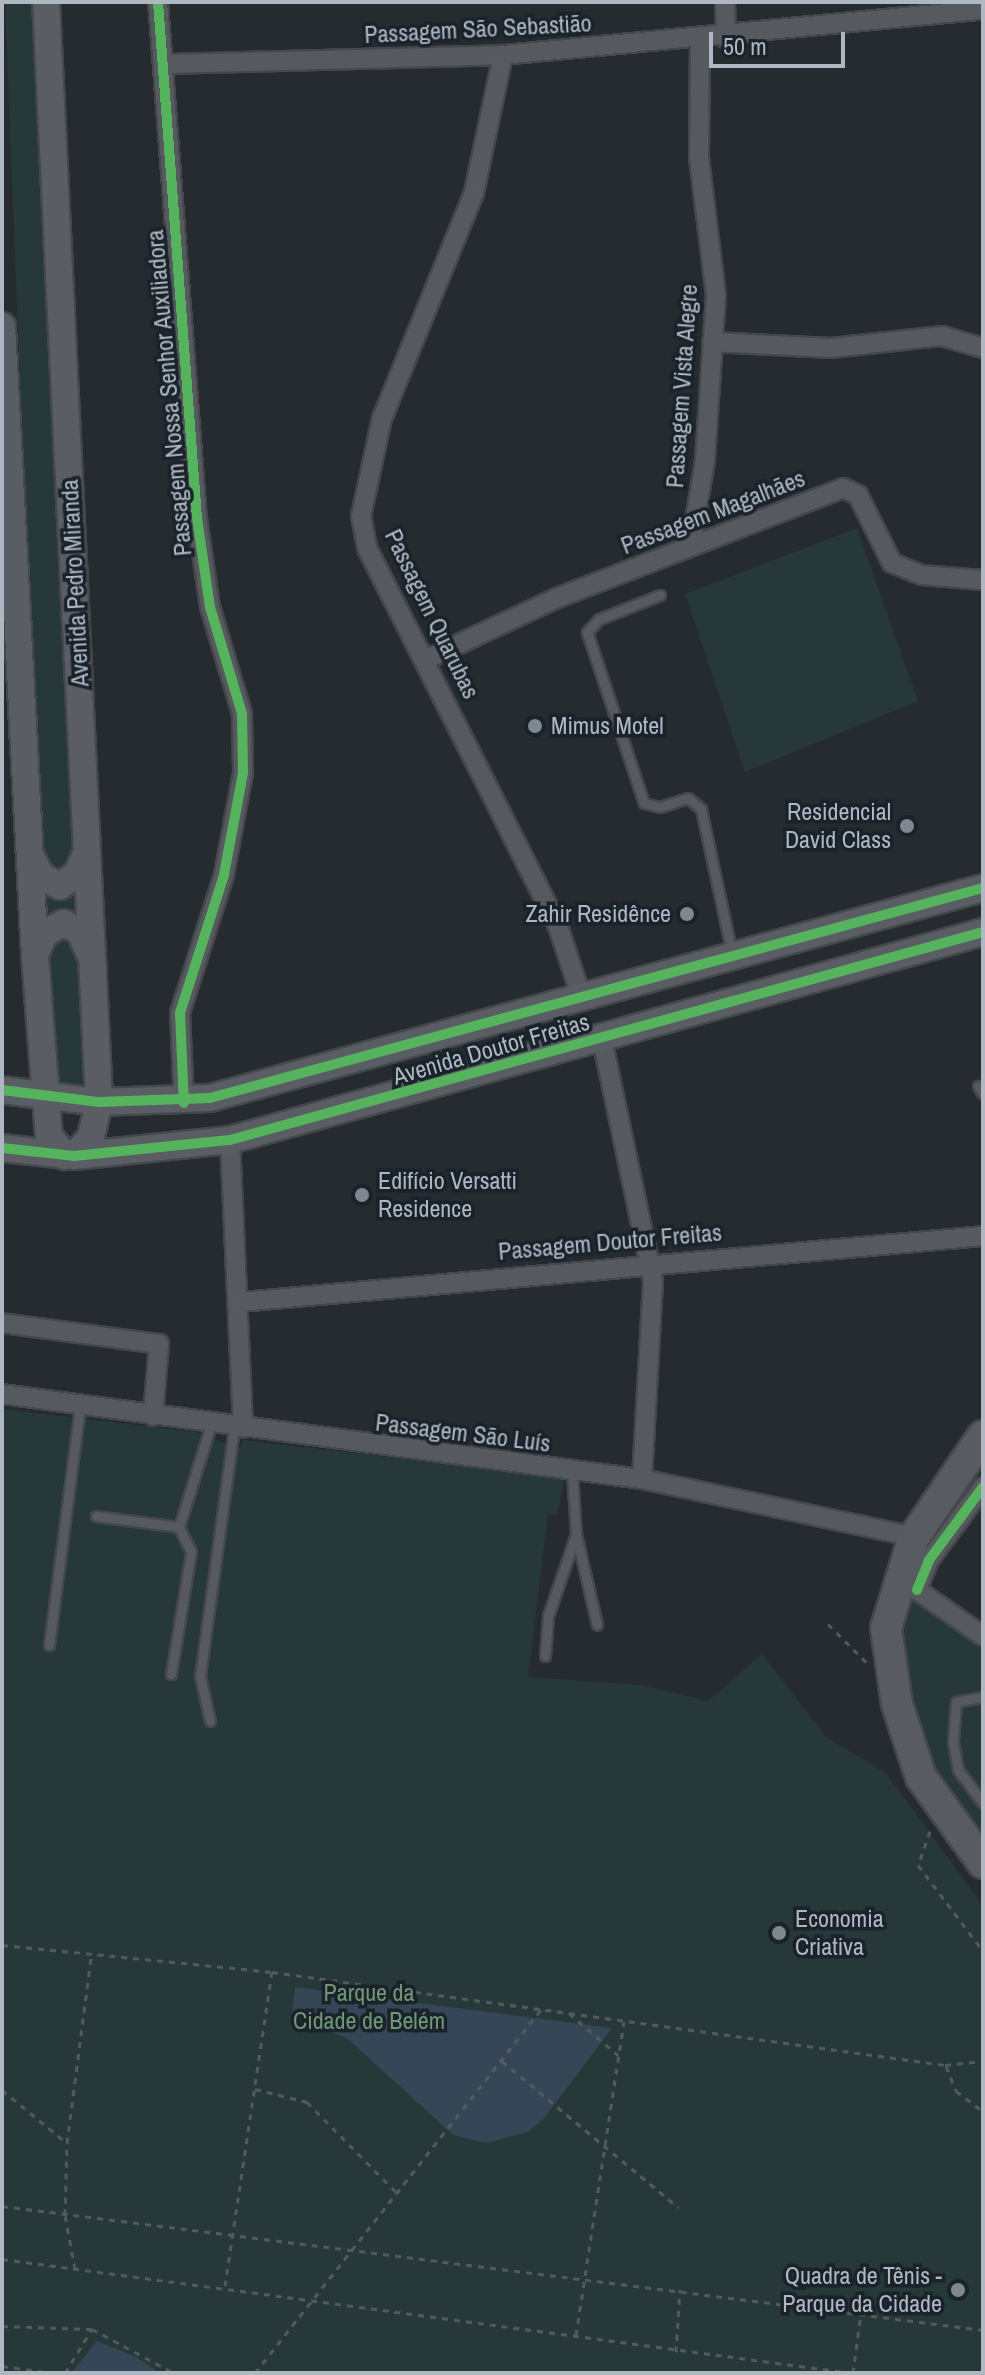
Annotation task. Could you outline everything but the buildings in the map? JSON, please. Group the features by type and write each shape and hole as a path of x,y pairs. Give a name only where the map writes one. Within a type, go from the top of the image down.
{"main road":[{"name":"Avenida Pedro Miranda","path":"46,2 88,850 89,952 99,1102 91,1137 70,1156"},
{"path":"2,326 29,853 49,1136 70,1156"},
{"path":"29,853 41,876 60,886 77,874 88,850"},
{"name":"Avenida Doutor Freitas","path":"2,1090 99,1102 184,1103 582,999 983,888"},
{"path":"35,955 45,933 64,923 80,932 89,952"},
{"name":"Avenida Doutor Freitas","path":"2,1148 70,1156 230,1140 983,932"},
{"path":"983,1436 914,1537 886,1628 897,1704 921,1777 983,1863"}],"street":[{"name":"Passagem Nossa Senhor Auxiliadora","path":"158,2 197,518 210,607 242,714 243,773 224,875 180,1013 184,1103"},
{"path":"725,2 726,39"},
{"name":"Passagem São Sebastião","path":"165,64 503,55 726,39 952,7 983,10"},
{"name":"Passagem Vista Alegre","path":"691,544 716,296 699,157 700,40"},
{"name":"Passagem Quarubas","path":"503,55 474,193 382,418 361,516 367,548 429,658 558,926 582,999"},
{"path":"712,342 831,348 942,336 983,348"},
{"name":"Passagem Magalhães","path":"429,658 691,544 849,489 892,563 922,575 983,580"},
{"path":"602,1039 649,1262 652,1386 642,1479"},
{"path":"230,1140 241,1302 238,1428"},
{"name":"Passagem Doutor Freitas","path":"241,1302 649,1262 983,1236"},
{"path":"2,1323 159,1344 153,1416"},
{"name":"Passagem São Luís","path":"2,1394 238,1428 642,1479 914,1537"},
{"path":"983,1487 929,1560 917,1590 983,1636"}],"lane":[{"path":"660,595 599,619 587,632 644,803 660,807 688,798 701,809 732,957"},
{"path":"49,1645 80,1406"},
{"path":"171,1674 191,1552 179,1527 211,1424"},
{"path":"210,1721 200,1676 238,1428"},
{"path":"572,1471 576,1534 597,1625"},
{"path":"96,1516 179,1527"},
{"path":"545,1656 548,1616 576,1534"},
{"path":"983,1697 956,1702 953,1742 958,1770 983,1803"},
{"path":"946,1810 983,1841"}],"path":[{"path":"946,1810 934,1825 918,1865 983,1951"},
{"path":"2,1945 91,1957 272,1972 945,2065 983,2061"},
{"path":"75,2269 65,2215 67,2143 91,1957"},
{"path":"225,2286 272,1972"},
{"path":"255,2373 541,2009"},
{"path":"569,2013 619,2056"},
{"path":"576,2335 624,2021"},
{"path":"502,2061 605,2151 678,2207"},
{"path":"945,2065 956,2091 983,2111"},
{"path":"255,2089 307,2102 396,2192"},
{"path":"2,2090 67,2143"},
{"path":"2,2206 234,2232 349,2252 587,2276 983,2330"},
{"path":"2,2259 315,2296 676,2352 852,2373 861,2313"},
{"path":"676,2352 680,2289"},
{"path":"2,2326 92,2329 174,2373"},
{"path":"65,2373 92,2329"},
{"path":"982,2373 983,2358"},
{"path":"2,2366 53,2373"}],"green space":[{"path":"5,2 36,2 79,842 63,877 39,861"},
{"path":"857,528 918,701 745,772 685,594"},
{"path":"81,877 85,933 39,933 37,878"},
{"path":"70,935 84,958 84,1088 56,1085 48,949"},
{"name":"Parque da Cidade de Belém","path":"2,1409 196,1432 240,1449 243,1440 565,1478 557,1515 548,1514 528,1677 643,1685 708,1701 762,1654 827,1738 886,1773 983,1906 983,2373 2,2373"},
{"path":"917,1590 983,1636 983,1863 939,1804 886,1614"}],"water":[{"path":"295,1987 612,2028 545,2117 528,2132 486,2143 453,2135 348,2039 292,2014"},
{"path":"97,2341 136,2357 160,2373 71,2373"}],"cycle path":[{"path":"158,2 197,518 210,607 242,714 243,773 224,875 180,1013 184,1103"},
{"path":"2,1090 99,1102 210,1098 983,888"},
{"path":"2,1148 74,1156 230,1140 983,932"},
{"path":"917,1590 929,1560 983,1487"}],"place":[{"name":"Mimus Motel","path":"535,726"},
{"name":"Residencial David Class","path":"907,826"},
{"name":"Zahir Residênce","path":"687,914"},
{"name":"Edifício Versatti Residence","path":"362,1195"},
{"name":"Economia Criativa","path":"779,1933"},
{"name":"Quadra de Tênis - Parque da Cidade","path":"958,2290"}]}
